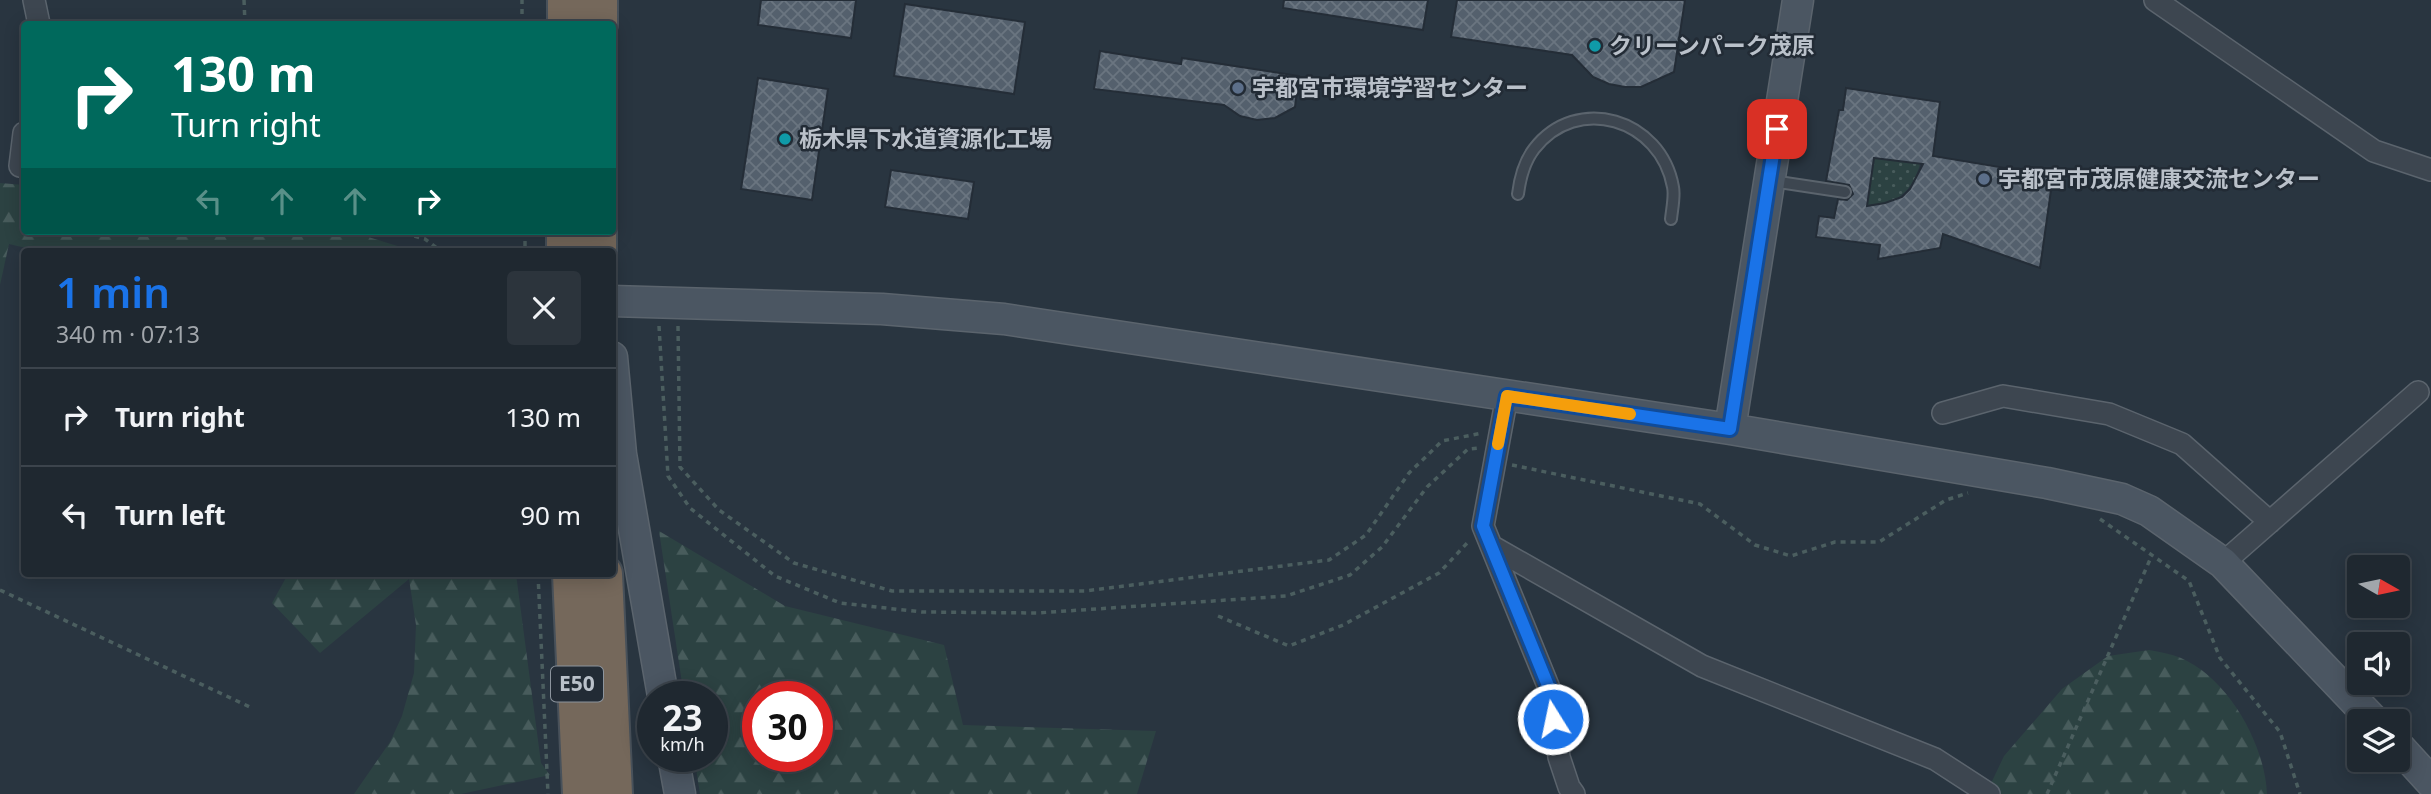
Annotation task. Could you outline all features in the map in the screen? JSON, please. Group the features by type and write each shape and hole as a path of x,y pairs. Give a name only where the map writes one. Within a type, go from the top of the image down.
{"highway":[{"path":"567,0 567,21"},
{"path":"598,0 598,21"},
{"name":"E50","path":"572,577 582,794"},
{"name":"E50","path":"603,577 612,794"}],"street":[{"path":"34,0 38,21"},
{"path":"607,0 607,21"},
{"path":"1730,429 1798,0"},
{"path":"2155,0 2374,151 2431,170"},
{"path":"19,166 21,152"},
{"path":"616,302 882,309 1004,319 1730,429 2037,481 2123,499 2149,511 2223,563 2363,709"},
{"path":"2223,563 2418,392"},
{"path":"1507,396 1483,526 1551,693 1559,757 1574,794"},
{"path":"1943,412 2003,396 2109,414 2182,444 2270,522"},
{"path":"616,400 621,454 660,681"},
{"path":"1493,547 1702,666 1935,760 1989,794"},
{"path":"2410,759 2431,782"},
{"path":"676,772 680,794"}],"lane":[{"path":"1518,194 1526,162 1547,136 1575,121 1610,119 1628,125 1642,134 1663,160 1674,188 1671,219"},
{"path":"1769,181 1845,192"}],"path":[{"path":"244,0 245,21"},
{"path":"522,0 522,21"},
{"path":"410,235 425,239 437,248"},
{"path":"668,303 668,476 690,508 775,576 840,603 922,612 1037,614 1286,596 1350,575 1382,547 1427,486 1468,449 1498,445"},
{"path":"668,303 680,467 719,510 794,563 892,591 1084,590 1329,561 1366,535 1409,473 1442,441 1498,445 1700,504 1755,545 1791,556 1835,542 1879,541 1947,500 1970,493"},
{"path":"2099,519 2189,581 2220,659 2280,732 2300,794"},
{"path":"1218,616 1289,646 1343,625 1439,573 1483,526"},
{"path":"2047,794 2152,555"},
{"path":"538,577 548,794"},
{"path":"0,590 251,708"}],"green space":[{"path":"1874,158 1920,164 1913,182 1902,195 1887,203 1867,205"},
{"path":"0,183 21,185 21,235 362,235 404,248 26,248 9,244 0,285"},
{"path":"659,531 785,606 944,645 963,725 1156,731 1137,794 700,794 697,772 728,772 728,681 682,681"},
{"path":"286,577 516,577 541,763 550,775 461,794 354,794 390,742 402,716 414,673 416,625 409,579 320,653 272,603"},
{"path":"2149,650 2177,657 2198,668 2228,697 2251,734 2265,775 2267,794 1986,794 2004,756 2062,689 2108,656"}],"building":[{"path":"761,0 856,0 851,38 758,25"},
{"path":"1284,0 1428,0 1423,30 1283,8"},
{"name":"クリーンパーク茂原","path":"1457,0 1685,0 1674,72 1641,87 1625,87 1593,77 1572,55 1451,37"},
{"path":"905,4 1025,22 1014,94 894,76"},
{"name":"宇都宮市環境学習センター","path":"1100,51 1181,64 1182,58 1299,76 1295,107 1275,118 1257,120 1240,116 1224,105 1094,89"},
{"name":"栃木県下水道資源化工場","path":"758,78 828,89 812,200 741,189"},
{"name":"宇都宮市茂原健康交流センター","path":"1846,88 1940,102 1933,156 2053,176 2040,268 1943,234 1940,248 1878,259 1880,245 1816,237 1819,216 1834,218 1838,199 1847,200 1853,194 1849,185 1826,181 1839,110 1843,110","holes":["1874,158 1923,164 1910,189 1902,197 1867,206"]},
{"path":"891,170 974,182 968,219 885,207"}],"slow traffic":[{"path":"1498,444 1507,396 1630,414"}],"place":[{"name":"クリーンパーク茂原","path":"1595,46"},
{"name":"宇都宮市環境学習センター","path":"1238,88"},
{"name":"栃木県下水道資源化工場","path":"785,139"},
{"name":"宇都宮市茂原健康交流センター","path":"1984,179"}],"route":[{"path":"1553,719 1551,693 1483,526 1507,396 1730,429 1777,129"}]}
